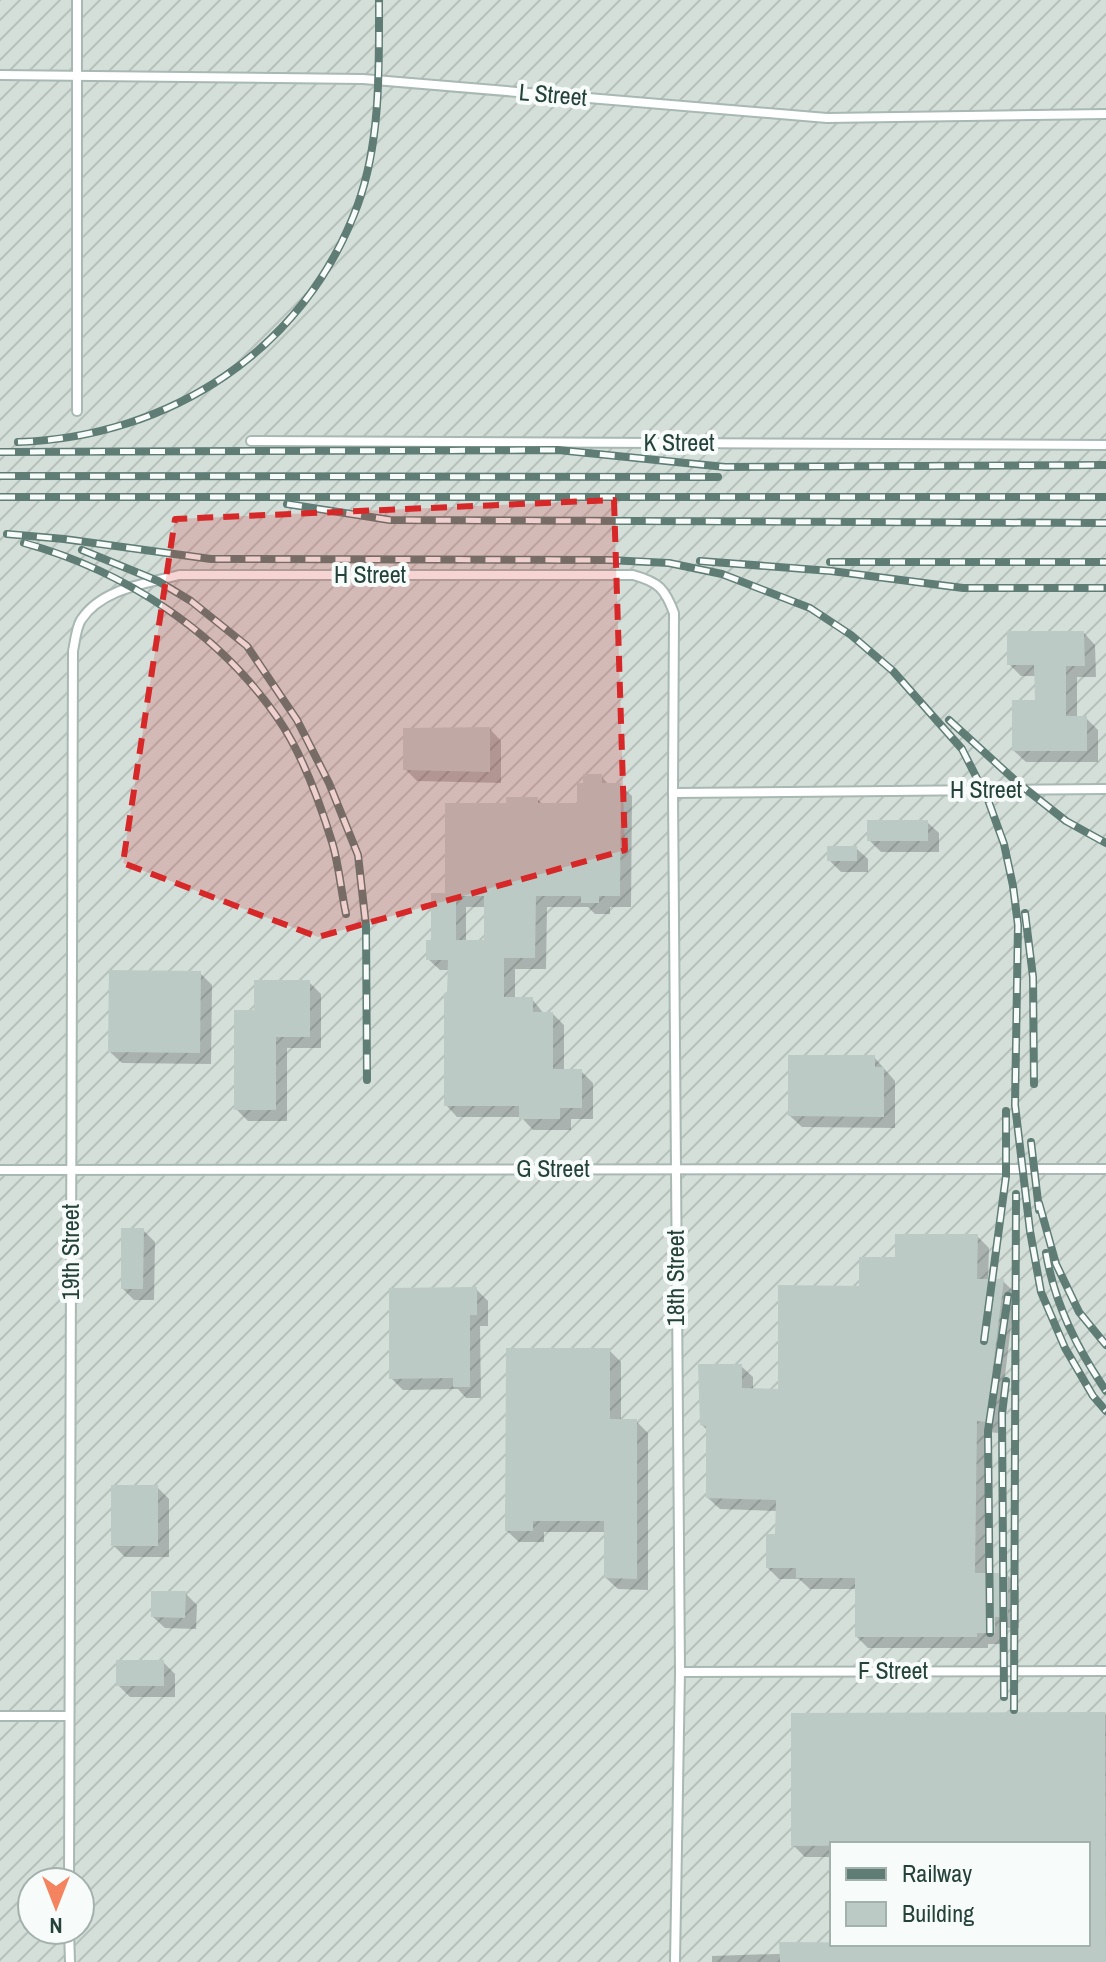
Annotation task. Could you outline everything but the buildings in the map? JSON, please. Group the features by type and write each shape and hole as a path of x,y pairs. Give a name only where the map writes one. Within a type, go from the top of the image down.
{"lane":[{"path":"77,0 77,411"},
{"name":"L Street","path":"0,75 363,79 827,118 1106,114"},
{"name":"K Street","path":"251,441 1106,445"},
{"name":"H Street","path":"79,622 95,605 115,593 179,575 633,575 652,580 667,594"},
{"name":"18th Street","path":"667,594 674,613 680,1672 675,1962"},
{"name":"19th Street","path":"69,1866 73,651 79,622"},
{"name":"H Street","path":"673,793 1106,789"},
{"name":"G Street","path":"0,1170 1106,1169"},
{"name":"F Street","path":"680,1672 1106,1671"},
{"path":"0,1716 68,1716"}],"highlighted area":[{"path":"614,500 625,850 318,937 123,863 175,519"}],"shaded area":[{"path":"0,0 1106,0 1106,1962 0,1962"}],"railway":[{"path":"18,442 74,436 128,423 178,403 225,376 267,342 304,302 334,256 366,180 377,103 379,0"},
{"path":"0,452 558,450 725,467 1106,465"},
{"path":"0,476 718,477"},
{"path":"0,497 1106,497"},
{"path":"287,504 390,520 1106,523"},
{"path":"7,534 211,559 608,560 669,563 722,574 810,608 851,635 893,671 962,749 988,800 1004,844 1018,925 1015,1105 1030,1231 1041,1292 1065,1348 1093,1396 1106,1411"},
{"path":"24,543 98,570 167,609 228,659 255,688 287,733 310,779 334,851 346,914"},
{"path":"82,550 158,581 191,601 247,646 297,720 329,783 358,855 366,926 367,1080"},
{"path":"700,561 831,571 963,588 1106,588"},
{"path":"830,562 1106,562"},
{"path":"949,720 1018,783 1066,821 1106,843"},
{"path":"1025,913 1033,977 1034,1084"},
{"path":"984,1341 1006,1176 1006,1111"},
{"path":"1031,1142 1039,1210"},
{"path":"1014,1710 1016,1194"},
{"path":"1039,1203 1056,1264 1079,1312 1106,1345"},
{"path":"1046,1253 1068,1325 1106,1391"},
{"path":"990,1633 988,1431 1008,1296"},
{"path":"1004,1697 1002,1414 1006,1381"}]}
